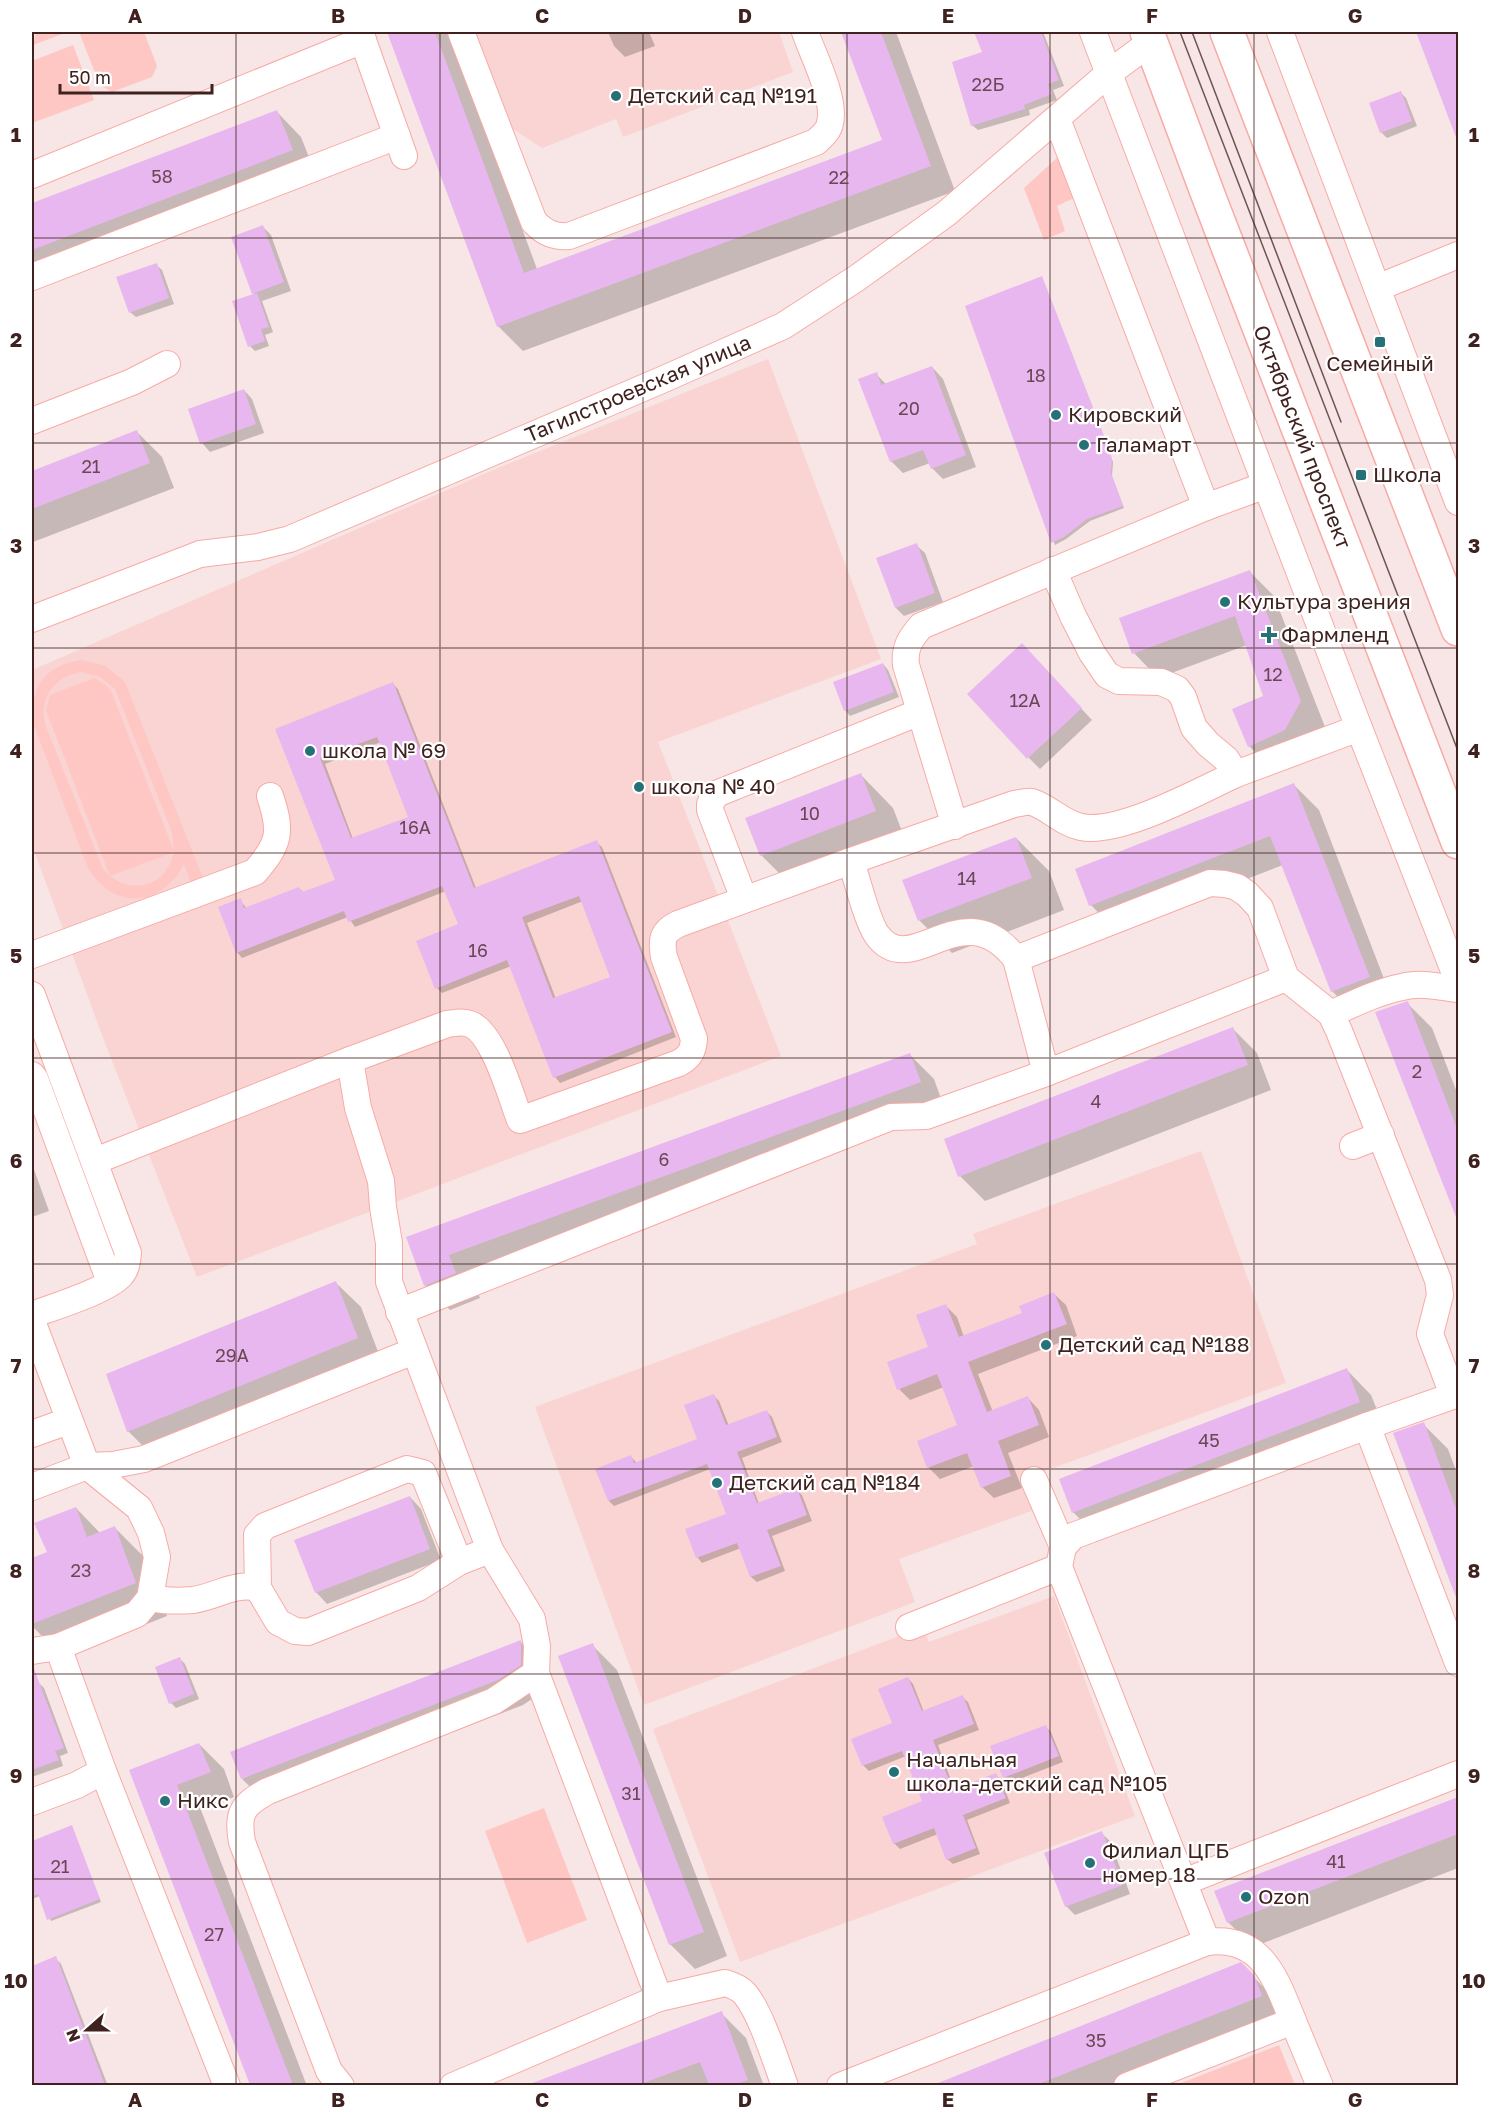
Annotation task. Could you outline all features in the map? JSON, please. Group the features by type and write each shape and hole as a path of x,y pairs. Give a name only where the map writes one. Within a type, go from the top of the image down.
{"main road":[{"path":"1227,32 1458,629"},
{"name":"Октябрьский проспект","path":"1158,35 1210,200 1458,842"}],"street":[{"path":"461,32 534,222 542,230 560,237 569,236 816,142 825,134 830,124 830,111 828,96 805,32"},
{"path":"1093,32 1458,981"},
{"path":"1280,32 1377,288 1453,470 1458,502"},
{"name":"Тагилстроевская улица","path":"32,619 200,554 258,547 290,539 783,326 857,278 947,213 1109,73 1158,35"},
{"path":"32,176 362,36 401,146 32,277"},
{"path":"1057,119 1206,507"},
{"path":"1377,288 1458,255"},
{"path":"32,421 132,382 167,364"},
{"path":"955,826 905,655 906,646 921,626 1206,507 1266,485"},
{"path":"1053,570 1077,625 1107,675 1119,681 1161,682 1177,689 1183,697 1194,728 1226,759 1236,774"},
{"path":"744,899 710,810 710,804 716,794 920,712"},
{"path":"95,1161 350,1060 447,1024 461,1022 471,1024 482,1032 491,1044 520,1120 679,1063 689,1057 694,1039 664,957 662,945 664,935 678,924 1014,804 1031,802 1068,824 1084,828 1105,828 1156,810 1236,774 1359,728"},
{"path":"32,955 255,872 271,853 278,832 270,796"},
{"path":"851,861 877,934 888,945 901,949 919,948 963,931 983,932 1005,945 1016,959 1046,1073"},
{"path":"909,1627 1061,1557 1073,1536 1456,1395 1430,1334 1438,1309 1440,1287 1381,1135 1343,1061 1330,1014 1287,978 1260,908 1247,894 1237,887 1210,883 1016,959"},
{"path":"399,1312 891,1116 926,1116 1046,1073 1287,978"},
{"path":"1330,1014 1403,986 1458,989"},
{"path":"32,995 128,1253 126,1266 120,1276 95,1290 32,1315"},
{"path":"350,1060 358,1108 381,1181 389,1243 389,1282 490,1550 532,1619 537,1646 537,1673 658,1998"},
{"path":"32,1075 110,1282"},
{"path":"1353,1146 1381,1135"},
{"path":"32,1321 68,1421 87,1466 139,1508 152,1533 157,1557 150,1598 137,1614 58,1647 32,1651"},
{"path":"32,1487 87,1466 113,1465 144,1459 414,1351"},
{"path":"32,1434 68,1421"},
{"path":"1367,1426 1458,1663"},
{"path":"459,1562 423,1473 407,1469 265,1526 257,1535 258,1588 278,1622 295,1631 308,1632 418,1588 459,1562 490,1550"},
{"path":"1034,1480 1061,1557 1208,1942"},
{"path":"150,1598 194,1600 233,1587 247,1585 258,1588"},
{"path":"58,1647 227,2085"},
{"path":"341,2085 329,2072 242,1842 239,1825 242,1812 251,1800 268,1791 494,1701 537,1673"},
{"path":"32,1802 104,1771"},
{"path":"1184,1882 1458,1774"},
{"path":"840,2085 1208,1942 1231,1941 1248,1947 1263,1960 1280,1989 1320,2085"},
{"path":"453,2085 658,1998 716,1983 725,1983 745,1993 755,2011 785,2085"},
{"path":"1127,2085 1293,2021"}],"shaded area":[{"path":"36,32 68,32 33,45"},
{"path":"79,32 144,32 157,66 152,77 112,92 100,85"},
{"name":"Детский сад №191","path":"475,32 779,32 793,72 623,137 616,119 542,148 513,129"},
{"path":"73,45 94,100 32,123 32,61"},
{"path":"1058,157 1074,198 1057,206 1065,231 1044,240 1024,188"},
{"path":"768,359 881,659 658,742 781,1056 197,1277 105,1043 32,845 32,670 498,468"},
{"path":"82,660 106,666 125,682 203,878 191,883 184,864 174,879 163,889 150,896 122,897 109,891 87,866 32,720 35,696 43,678 59,666","holes":["82,672 100,677 115,689 172,832 174,851 111,691 106,685 94,678 50,695 46,710 110,875 103,869 44,717 44,707 50,690 63,678","174,852 170,865 163,874 144,885 134,886 110,876"]},
{"path":"1201,1151 1286,1383 1042,1472 1053,1503 899,1559 915,1602 644,1705 535,1407 977,1244 973,1234"},
{"name":"Начальная школа-детский сад №105","path":"1054,1596 1135,1816 740,1962 653,1729 923,1627 929,1642"},
{"path":"544,1808 587,1920 527,1943 485,1831"},
{"path":"1279,2045 1295,2085 1176,2085"}],"building":[{"path":"387,32 435,32 524,273 882,140 841,32 881,32 931,166 497,327"},
{"path":"974,32 1041,32 1059,80 1048,84 1052,94 1024,105 1025,109 971,126 952,62 982,52"},
{"path":"1416,32 1458,32 1458,140 1457,140"},
{"path":"1401,91 1412,121 1380,133 1369,103"},
{"path":"277,110 293,150 32,250 32,203"},
{"path":"263,225 284,282 252,294 231,237"},
{"path":"157,263 169,298 129,313 116,277"},
{"path":"1042,276 1108,446 1112,459 1111,473 1123,506 1087,519 1064,537 1051,543 965,306"},
{"path":"257,293 269,327 261,329 265,341 248,347 232,301"},
{"path":"932,366 966,455 931,469 923,450 890,462 858,379 877,372 881,385"},
{"path":"244,389 256,424 200,444 188,409"},
{"path":"137,430 150,463 32,509 32,471"},
{"path":"917,543 935,593 895,608 876,558"},
{"path":"1250,570 1301,701 1285,730 1248,747 1232,709 1263,696 1235,616 1132,654 1119,618"},
{"path":"1022,643 1082,708 1027,759 967,694"},
{"path":"883,663 894,692 844,711 833,682"},
{"path":"393,682 474,888 597,840 672,1032 553,1078 507,960 435,989 416,941 458,924 442,886 348,922 344,911 236,953 218,907 241,898 244,908 299,887 302,892 335,880 275,729","holes":["377,737 408,817 351,838 320,758","579,896 610,977 553,998 522,917"]},
{"path":"861,773 876,811 760,856 745,818"},
{"path":"1294,783 1370,977 1331,992 1270,836 1089,906 1075,869"},
{"path":"1016,837 1032,878 918,921 902,880"},
{"path":"1408,1001 1458,1131 1458,1222 1375,1012"},
{"path":"1233,1027 1248,1065 958,1177 944,1139"},
{"path":"910,1053 921,1082 449,1255 456,1273 424,1286 406,1237"},
{"path":"336,1281 358,1338 127,1432 106,1374"},
{"path":"1054,1292 1067,1324 968,1362 987,1412 1028,1396 1039,1425 998,1441 1011,1476 981,1488 967,1453 927,1468 917,1441 957,1425 937,1374 897,1390 887,1362 928,1347 916,1315 946,1304 959,1337 1022,1313 1019,1306"},
{"path":"1347,1368 1360,1402 1072,1513 1059,1479"},
{"path":"714,1394 726,1425 767,1410 777,1437 737,1452 757,1503 797,1488 807,1515 767,1530 781,1566 750,1577 737,1543 696,1558 685,1529 726,1514 707,1464 608,1501 595,1469 631,1455 634,1463 697,1439 684,1405"},
{"path":"1424,1422 1458,1514 1458,1602 1393,1433"},
{"path":"410,1496 430,1549 315,1593 294,1540"},
{"path":"76,1507 87,1537 115,1526 136,1583 32,1624 32,1558 47,1552 34,1523"},
{"path":"521,1640 521,1665 498,1680 241,1779 230,1752"},
{"path":"593,1643 704,1932 669,1945 558,1656"},
{"path":"180,1657 194,1694 169,1704 155,1667"},
{"path":"32,1666 64,1748 55,1751 59,1760 32,1770"},
{"path":"908,1677 922,1711 963,1695 974,1724 933,1740 953,1790 996,1773 1006,1798 963,1815 976,1848 946,1860 934,1828 893,1844 882,1817 922,1801 902,1751 862,1766 851,1739 892,1723 878,1689"},
{"path":"1046,1725 1059,1756 1003,1778 990,1746"},
{"path":"199,1743 211,1772 177,1785 293,2085 250,2085 129,1770"},
{"path":"1458,1797 1458,1834 1227,1923 1214,1891"},
{"path":"72,1825 100,1899 47,1920 38,1894 32,1896 32,1841"},
{"path":"1102,1831 1123,1885 1065,1907 1044,1853"},
{"path":"56,1956 105,2085 32,2085 32,1966"},
{"path":"1241,1962 1254,1975 1262,1996 1036,2085 933,2085"},
{"path":"722,2011 748,2080 733,2085 709,2085 700,2062 638,2085 530,2085 530,2084"}],"tram line":[{"path":"1180,32 1458,751"},
{"path":"1192,32 1341,422"}],"place":[{"name":"Детский сад №191","path":"616,96"},
{"name":"Семейный","path":"1380,342"},
{"name":"Кировский","path":"1056,415"},
{"name":"Галамарт","path":"1084,445"},
{"name":"Школа","path":"1361,475"},
{"name":"Культура зрения","path":"1225,602"},
{"name":"Фармленд","path":"1269,635"},
{"name":"школа № 69","path":"310,751"},
{"name":"школа № 40","path":"639,787"},
{"name":"Детский сад №188","path":"1046,1345"},
{"name":"Детский сад №184","path":"717,1483"},
{"name":"Начальная школа-детский сад №105","path":"894,1772"},
{"name":"Никс","path":"165,1801"},
{"name":"Филиал ЦГБ номер 18","path":"1090,1863"},
{"name":"Ozon","path":"1246,1897"}]}
